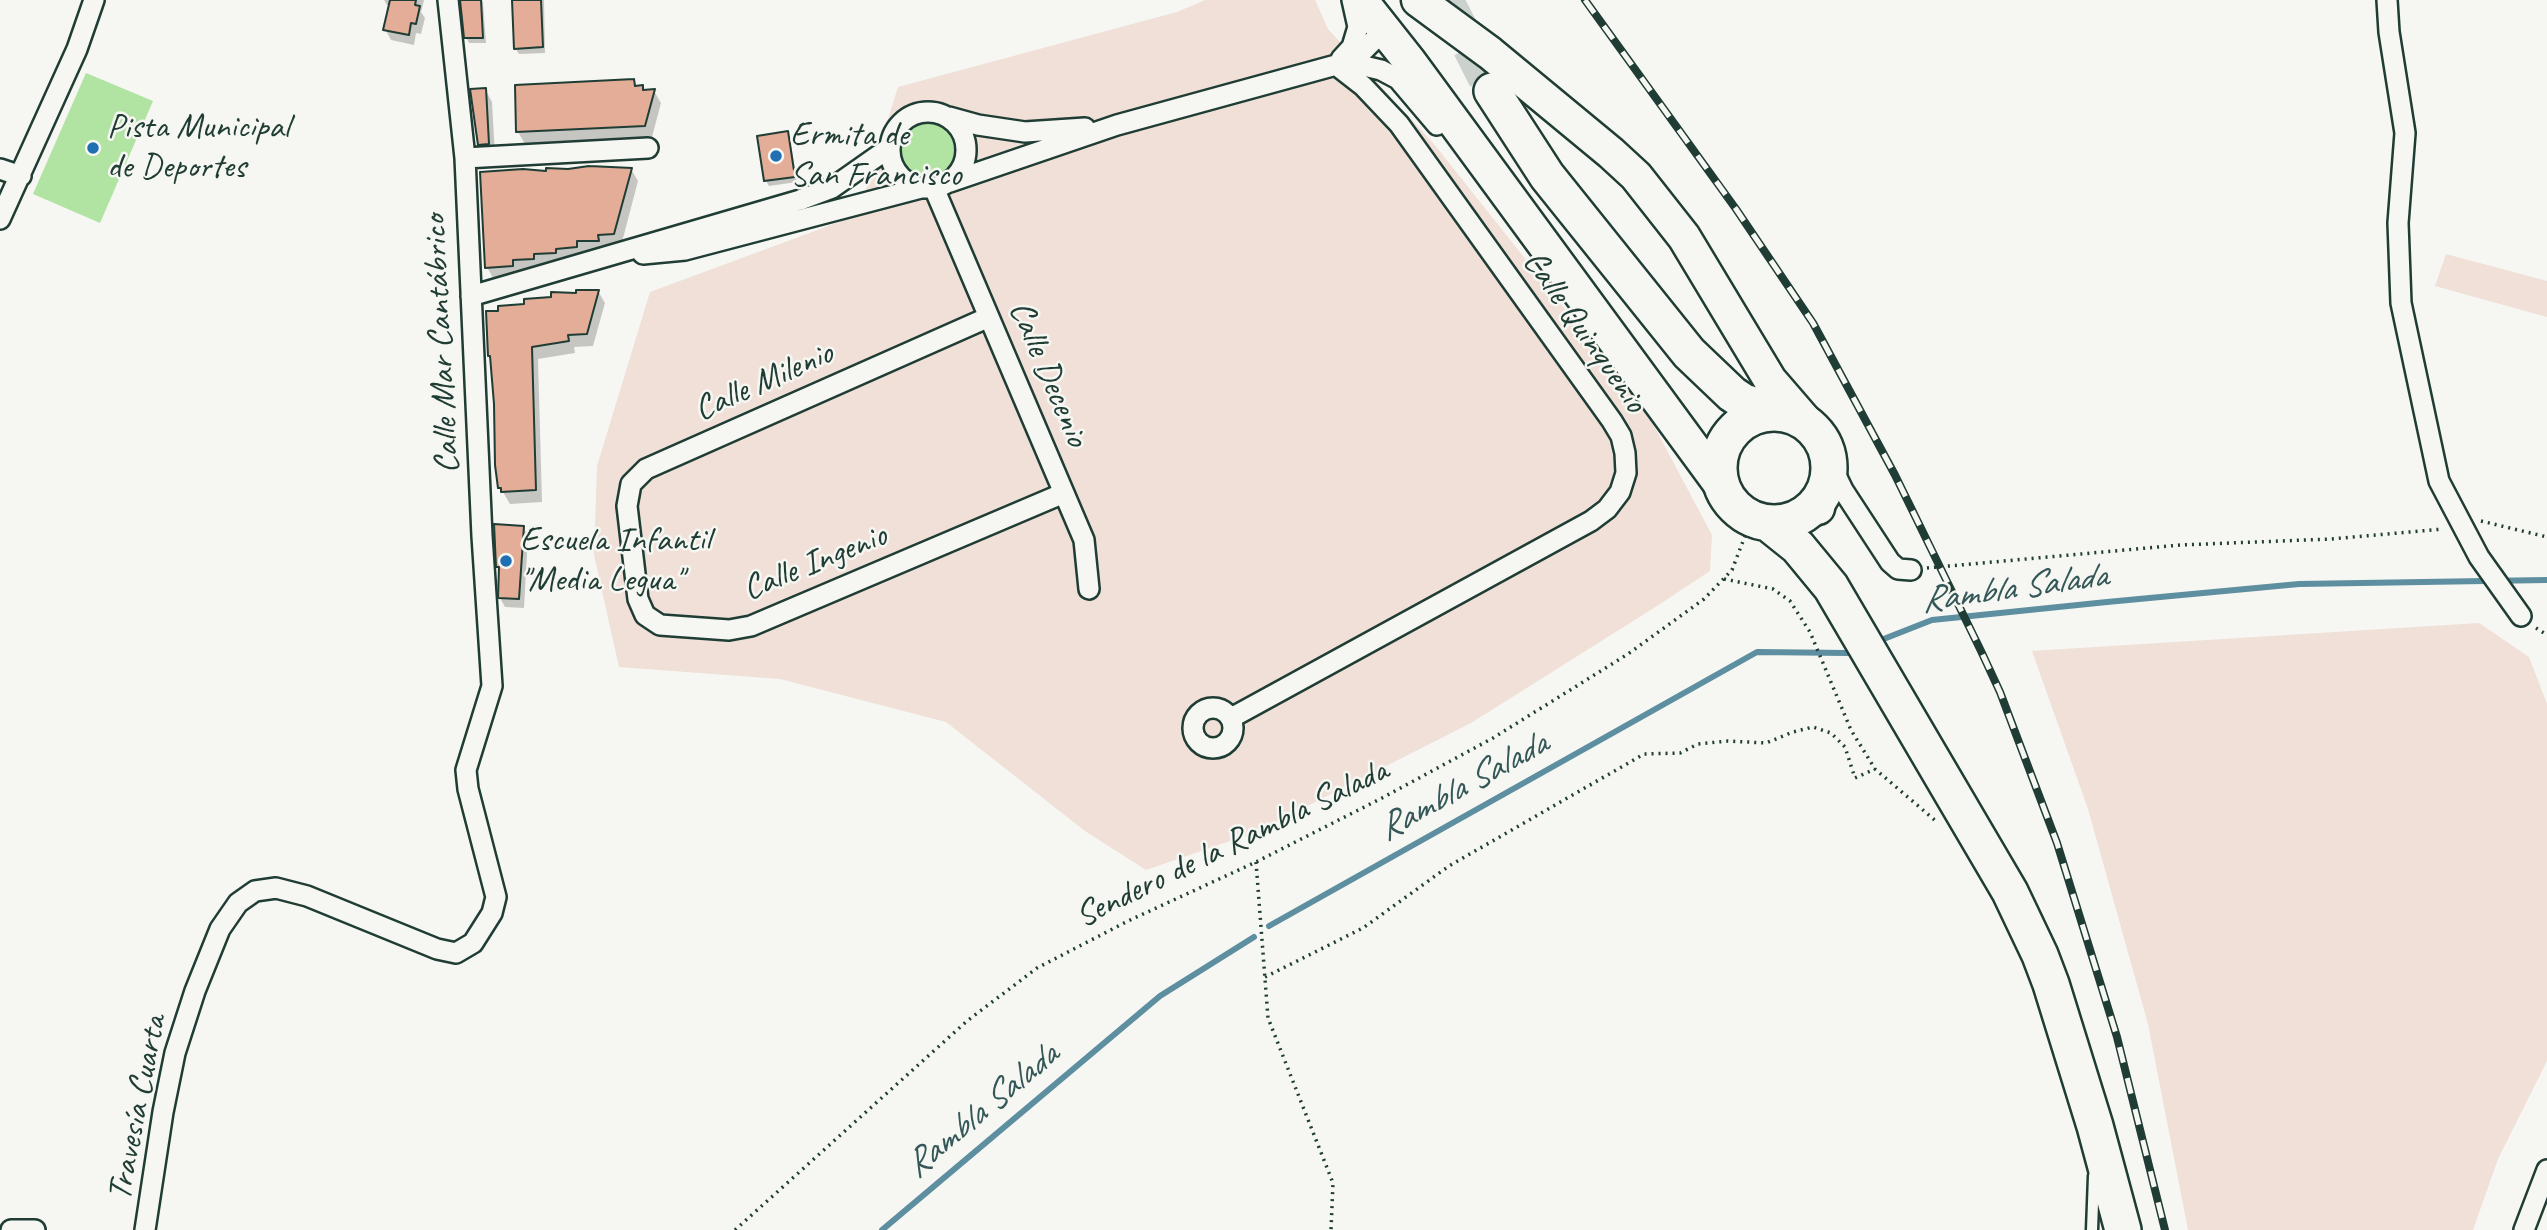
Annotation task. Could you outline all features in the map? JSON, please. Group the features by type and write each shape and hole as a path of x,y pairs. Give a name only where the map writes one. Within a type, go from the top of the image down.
{"highway":[{"path":"1492,91 1547,176 1689,353 1732,394 1755,406 1794,419 1821,440 1828,459 1830,503 1819,548 1839,600"},
{"path":"1689,353 1701,378 1717,427 1720,472 1736,509 1791,540 1839,600 2010,892 2035,945 2062,1019 2123,1230"},
{"path":"1720,472 1727,438 1741,424 1759,415 1794,419"},
{"path":"1759,520 1778,523 1798,518 1830,503"}],"main road":[{"path":"1361,0 1649,386 1720,472"},
{"path":"1382,25 1391,6 1402,0"},
{"path":"1418,0 1490,53 1636,176 1684,237 1794,419"}],"street":[{"path":"0,219 77,49 94,0"},
{"name":"Calle Mar Cantábrico","path":"448,0 465,158 482,536 492,686"},
{"path":"1336,65 1352,47 1358,27 1352,0"},
{"path":"2387,0 2389,32 2405,133 2398,223 2401,303 2439,481 2479,557 2521,615"},
{"path":"607,257 685,250 935,186 1117,125 1336,65 1362,52 1377,37 1382,25"},
{"path":"1336,65 1364,66 1398,79 1431,116 1467,164 1551,256"},
{"name":"Calle Quinquenio","path":"1231,718 1591,521 1607,509 1620,492 1626,473 1621,436 1612,421 1399,124 1363,86 1336,65"},
{"path":"945,116 956,123 963,134 965,160 959,173 935,186 903,180 895,171 890,148 892,136 898,125 919,113 932,112 978,125 1025,132 1117,125"},
{"path":"465,158 648,148"},
{"path":"471,296 677,234 800,201 832,188 890,148"},
{"path":"0,169 21,176"},
{"name":"Calle Decenio","path":"935,186 1084,540 1089,589"},
{"name":"Calle Milenio","path":"633,552 627,506 631,484 646,469 989,317"},
{"name":"Calle Ingenio","path":"633,552 638,599 645,615 660,625 729,630 751,626 1064,493"},
{"path":"1830,503 1893,566 1911,570"},
{"name":"Travesía Cuarta","path":"145,1230 175,1053 195,991 215,942 238,903 255,891 276,888 307,896 437,949 456,953 473,943 492,913 496,897 468,789 466,770 492,686"},
{"path":"2524,1230 2547,1170"},
{"path":"11,1230 35,1230"}],"lane":[{"path":"2092,1230 2095,1126"}],"path":[{"name":"Sendero de la Rambla Salada","path":"735,1230 967,1021 1037,968 1128,921 1256,862 1493,738 1665,629 1704,599 1724,579 1759,520"},
{"path":"1911,570 2180,545 2331,539 2459,521 2547,537"},
{"path":"1724,579 1773,589 1790,601 1810,632 1851,730 1875,769 1944,828"},
{"path":"2538,630 2547,629"},
{"path":"1265,977 1363,928 1449,866 1644,754 1679,753 1698,744 1728,741 1766,743 1813,727 1831,733 1845,747 1855,778 1875,769"},
{"path":"1256,862 1268,1018 1333,1183 1331,1230"}],"shaded area":[{"path":"1205,0 1315,0 1328,29 1434,144 1646,411 1712,535 1710,571 1471,723 1256,832 1146,870 1085,831 946,722 780,679 619,667 594,555 597,466 650,292 858,215 898,87 1177,12"},
{"path":"2446,254 2547,281 2547,317 2435,286"},
{"path":"2479,623 2529,657 2547,704 2547,1061 2498,1159 2473,1230 2188,1230 2148,1024 2088,809 2032,651"}],"green space":[{"name":"Pista Municipal de Deportes","path":"86,73 153,101 100,223 33,194"},
{"path":"922,118 934,118 951,127 958,138 958,162 951,173 934,182 922,182 910,177 901,168 896,156 896,144 901,132 910,123"}],"building":[{"path":"390,0 416,0 415,5 420,6 416,24 411,23 409,35 383,30"},
{"path":"460,0 481,0 483,38 464,38"},
{"path":"512,0 541,0 543,47 514,49"},
{"path":"634,79 635,86 643,85 643,90 655,89 645,126 516,132 515,85"},
{"path":"486,88 489,144 478,145 470,89"},
{"name":"Ermita de San Francisco","path":"788,131 795,177 764,181 757,136"},
{"path":"546,168 632,168 614,234 598,235 599,241 577,241 577,247 556,249 556,253 534,254 534,259 513,260 513,266 485,268 480,172 523,169 546,171"},
{"path":"576,290 599,290 587,334 568,335 569,341 532,347 536,490 501,492 495,465 494,404 486,311 498,311 498,306 524,304 524,299 551,297 551,292 576,293"},
{"name":"Escuela Infantil \"Media Legua\"","path":"494,524 524,526 519,599 498,598 499,567 496,567"}],"waterway":[{"name":"Rambla Salada","path":"1876,642 1932,620 2299,584 2547,580"},
{"name":"Rambla Salada","path":"1269,926 1757,652 1847,653 1856,649"},
{"name":"Rambla Salada","path":"882,1230 1160,996 1254,937"}],"tunnel":[{"path":"1446,0 1492,91"}],"railway":[{"path":"1585,0 1736,209 1813,323 1895,475 1981,651 2000,692 2057,843 2117,1037 2165,1230"}],"place":[{"name":"Pista Municipal de Deportes","path":"93,148"},
{"name":"Ermita de San Francisco","path":"776,156"},
{"name":"Escuela Infantil \"Media Legua\"","path":"506,561"}]}
